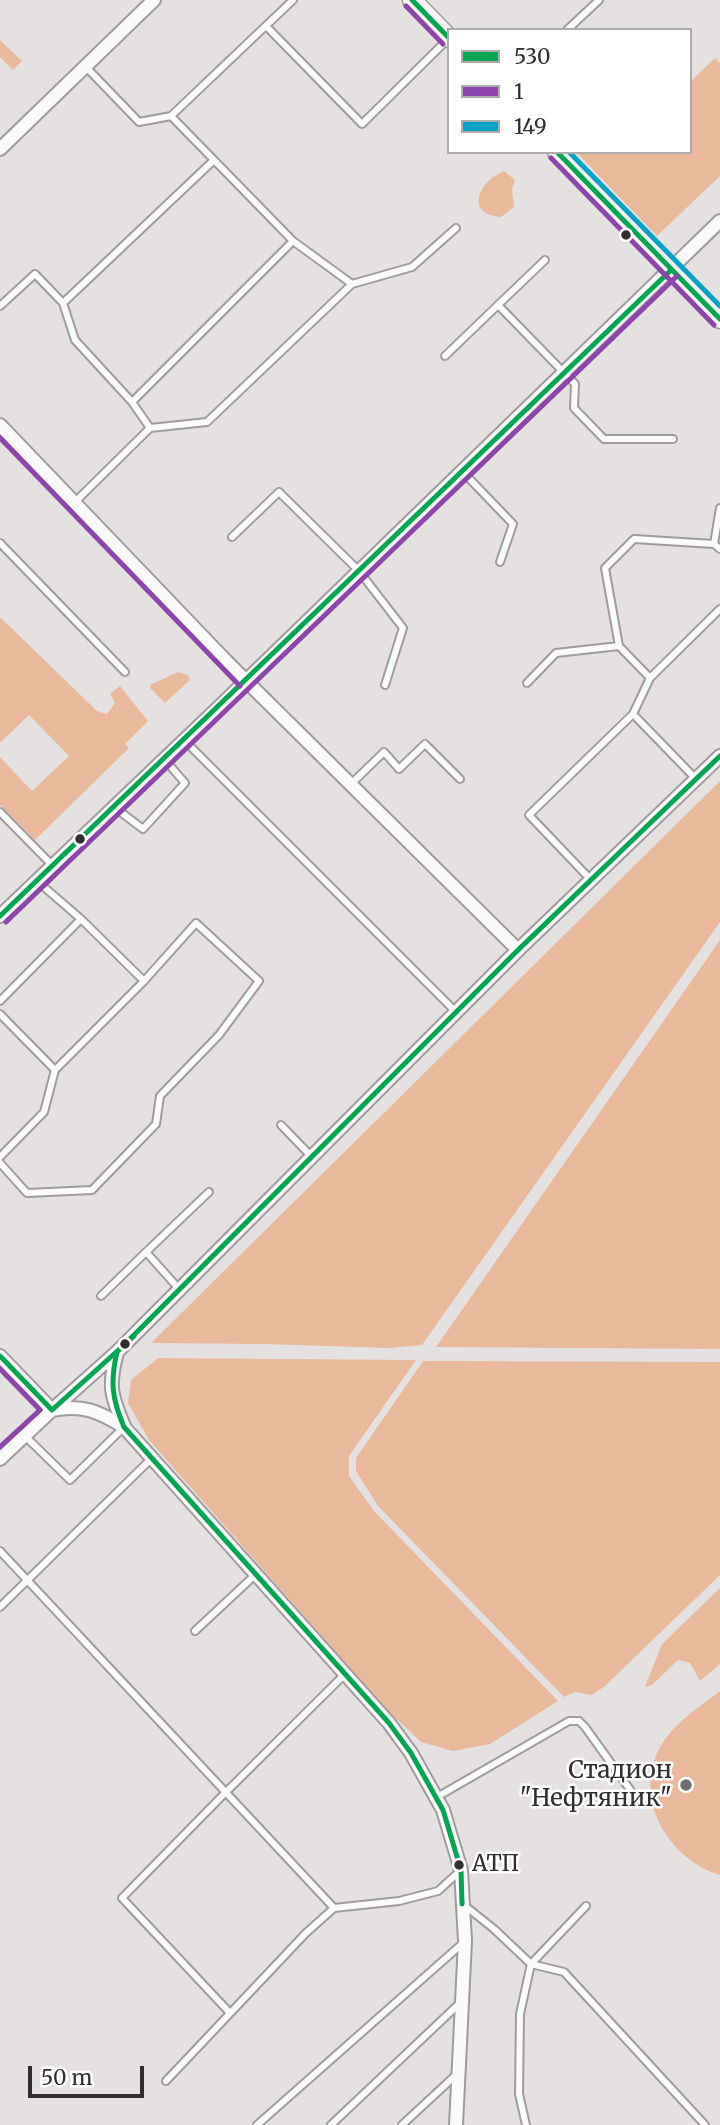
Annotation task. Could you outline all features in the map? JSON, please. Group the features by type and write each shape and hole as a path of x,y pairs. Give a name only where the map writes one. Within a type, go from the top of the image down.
{"street":[{"path":"0,149 154,0"},
{"path":"412,0 447,36"},
{"path":"559,154 720,319"},
{"path":"0,916 720,220"},
{"path":"0,425 246,680 518,950"},
{"path":"0,1459 117,1352 518,950 720,756"},
{"path":"117,1352 111,1375 113,1400 124,1427"},
{"path":"0,1356 52,1410"},
{"path":"52,1410 72,1406 91,1410 102,1413 124,1427 389,1723 437,1797 460,1870 466,1941 456,2125"}],"lane":[{"path":"85,66 139,122 171,116 293,0"},
{"path":"569,28 599,0"},
{"path":"266,26 362,124 447,40"},
{"path":"171,116 293,241 352,284"},
{"path":"63,303 214,160"},
{"path":"74,503 150,428 207,422 352,284 412,267 456,228"},
{"path":"132,402 293,241"},
{"path":"445,356 545,260"},
{"path":"0,306 35,274 63,303 75,340 132,402 150,428"},
{"path":"498,305 575,384 574,408 604,439 673,439"},
{"path":"461,471 513,524 500,562"},
{"path":"232,537 279,492 359,570 403,628 385,685"},
{"path":"650,678 619,646 605,568 634,538 717,547 720,508"},
{"path":"0,543 125,672"},
{"path":"591,880 529,815 633,714 650,678 720,609"},
{"path":"527,682 556,653 619,646"},
{"path":"633,714 696,779"},
{"path":"184,740 456,1012"},
{"path":"351,784 384,752 399,769 425,744 460,779"},
{"path":"114,806 142,829 185,783 164,758"},
{"path":"0,812 52,866"},
{"path":"37,881 81,919 144,981"},
{"path":"0,1001 81,919"},
{"path":"0,1157 44,1112 55,1070 144,981 196,923 259,981 219,1035 160,1096 156,1124 92,1190 27,1193 0,1163"},
{"path":"0,1014 55,1070"},
{"path":"281,1125 312,1157"},
{"path":"101,1296 209,1192"},
{"path":"146,1252 180,1290"},
{"path":"25,1436 70,1480 124,1427"},
{"path":"0,1607 152,1458"},
{"path":"0,1551 334,1908"},
{"path":"195,1631 256,1574"},
{"path":"230,2013 122,1898 346,1674"},
{"path":"437,1797 569,1721 579,1721 585,1727 631,1791"},
{"path":"166,2081 306,1933 334,1908 399,1901 438,1891 460,1870"},
{"path":"462,1904 494,1929 531,1964 564,1972 705,2125"},
{"path":"526,2125 519,2094 520,2014 531,1964 586,1906"},
{"path":"257,2125 466,1941"},
{"path":"331,2125 461,2002"},
{"path":"402,2125 458,2072"}],"shaded area":[{"path":"0,40 22,61 13,70 0,57"},
{"path":"715,58 720,63 720,176 657,236 578,154 692,154 692,80"},
{"path":"504,171 515,180 512,189 514,207 501,217 489,215 482,210 479,196 495,175"},
{"path":"0,617 97,711 107,714 115,703 110,694 120,686 148,721 125,744 129,748 35,840 0,805 0,757 32,791 69,756 29,715 0,743"},
{"path":"178,672 188,675 190,680 165,703 150,685"},
{"path":"720,781 720,922 422,1345 389,1348 151,1343"},
{"path":"720,940 720,1349 436,1347"},
{"path":"158,1358 416,1360 349,1456 349,1476 374,1511 558,1701 490,1744 453,1751 421,1742 385,1708 149,1440 128,1403 131,1380"},
{"path":"423,1361 720,1362 720,1575 605,1686 592,1695 575,1692 564,1697 378,1506 356,1471 356,1458"},
{"path":"720,1588 720,1664 700,1681 690,1663 678,1660 652,1685 645,1687 662,1644"},
{"name":"Стадион \"Нефтяник\"","path":"720,1691 720,1875 702,1867 672,1843 654,1809 651,1790 652,1770 663,1742 686,1718"}],"transit line":[{"name":"530","path":"412,0 447,36"},
{"name":"1","path":"406,6 443,44"},
{"name":"530","path":"559,154 720,319"},
{"name":"149","path":"571,154 720,306"},
{"name":"1","path":"551,158 714,325"},
{"name":"530","path":"0,916 671,270"},
{"name":"1","path":"6,922 677,276"},
{"name":"1","path":"0,438 240,686"},
{"name":"530","path":"462,1904 461,1870 443,1810 411,1753 389,1723 124,1427 113,1390 117,1352 518,950 720,756"},
{"name":"530","path":"0,1356 52,1410 134,1336"},
{"name":"1","path":"0,1369 40,1410 0,1447"}],"place":[{"name":"Стадион \"Нефтяник\"","path":"686,1785"},
{"name":"АТП","path":"459,1865"}]}
